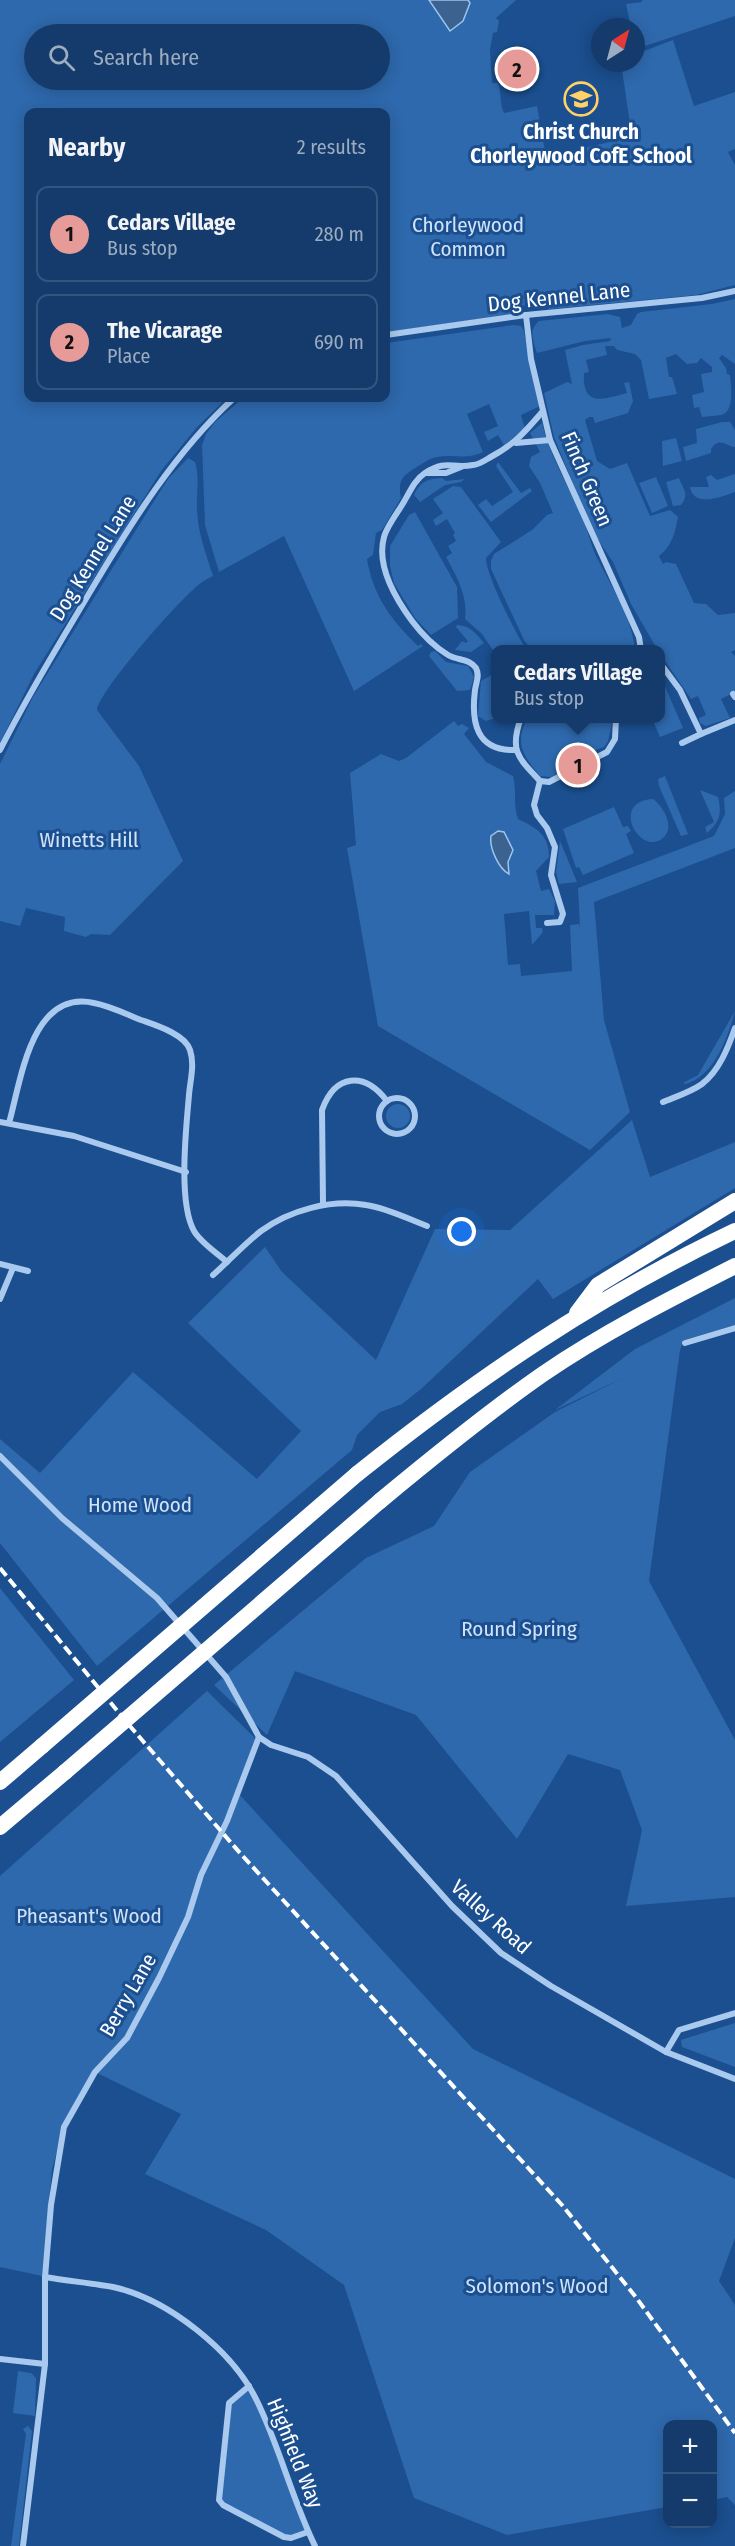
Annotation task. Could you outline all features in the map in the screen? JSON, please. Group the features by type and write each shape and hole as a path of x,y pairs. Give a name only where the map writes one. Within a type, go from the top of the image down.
{"highway":[{"path":"573,1319 598,1285 735,1201"},
{"path":"0,1782 357,1474 460,1394 573,1319 665,1266 735,1231"},
{"path":"0,1827 446,1447 544,1373 663,1302 735,1266"}],"street":[{"name":"Dog Kennel Lane","path":"390,334 526,315 702,298 735,291"},
{"name":"Finch Green","path":"526,315 531,359 550,440 639,637 640,645"},
{"name":"Dog Kennel Lane","path":"0,750 27,697 127,530 186,448 230,402"},
{"path":"515,750 505,750 483,740 475,727 473,714 475,687 478,679 477,670 468,660 450,656 412,621 393,590 382,560 384,536 416,481 424,473 443,463 475,465 515,443 543,411"},
{"path":"515,443 550,440"},
{"path":"424,473 446,473 463,466"},
{"path":"665,670 680,690 701,734"},
{"path":"682,743 735,720"},
{"path":"519,723 515,750 540,781 549,782 608,752 615,739 616,723"},
{"path":"540,781 534,805 555,847 551,875 563,914 560,922 547,923"},
{"path":"9,1123 35,1033 45,1017 59,1008 72,1003 93,1002 178,1036 190,1048 192,1064 186,1132 188,1218 196,1234 227,1262"},
{"path":"663,1102 701,1085 715,1070 726,1052 735,1028"},
{"path":"323,1204 322,1110 326,1098 334,1088 345,1081 367,1082 387,1101"},
{"path":"402,1099 411,1106 414,1121 407,1131 395,1134 384,1128 379,1111 387,1101 402,1099"},
{"path":"0,1122 74,1136 186,1172"},
{"path":"213,1275 262,1230 299,1212 323,1204 369,1205 428,1226"},
{"path":"0,1264 28,1271"},
{"path":"0,1299 13,1268"},
{"path":"685,1342 735,1328"},
{"path":"0,1456 62,1518 157,1598 226,1677 259,1737"},
{"name":"Valley Road","path":"259,1737 271,1745 309,1757 336,1776 452,1906 501,1953 551,1986 666,2052 735,2079"},
{"name":"Berry Lane","path":"23,2546 45,2364 45,2277 54,2181 64,2127 95,2072 127,2038 159,1978 188,1917 201,1875 226,1821 259,1737"},
{"path":"666,2052 679,2030 735,2013"},
{"name":"Highfield Way","path":"45,2277 115,2288 160,2305 200,2332 249,2386 315,2546"},
{"path":"0,2359 45,2364"},
{"name":"Highfield Way","path":"249,2386 229,2403 219,2500 223,2505 284,2537 291,2538 308,2532"}],"green space":[{"name":"Chorleywood Common","path":"0,0 516,0 496,18 499,21 497,32 493,33 490,50 492,83 498,83 504,113 537,106 547,163 561,159 561,153 632,137 622,72 645,72 645,51 673,40 694,106 735,92 735,149 728,152 735,165 735,285 696,295 549,309 544,303 520,306 518,314 390,331 390,108 24,108 24,402 223,402 197,427 161,471 34,674 0,743"},
{"path":"642,0 735,0 735,16 645,46 645,18 629,18 626,4 642,2"},
{"path":"735,299 735,364 722,355 719,358 727,374 730,375 731,398 725,413 702,417 699,407 694,408 692,395 704,392 701,374 712,372 712,367 701,358 697,363 687,364 676,354 666,358 669,377 672,377 677,394 649,399 641,360 635,354 617,350 614,346 605,346 607,355 586,360 589,372 584,373 584,384 591,396 603,399 627,393 624,383 629,382 633,401 628,413 595,423 593,417 585,420 597,461 610,469 627,463 650,516 670,510 678,517 672,539 659,556 663,564 666,562 676,564 694,603 706,604 718,615 735,613 735,650 731,652 735,656 735,692 721,699 730,718 706,726 700,723 699,718 706,715 698,696 691,699 665,661 665,645 655,645 631,604 613,562 597,538 581,504 554,437 544,393 567,382 572,384 565,350 610,341 611,338 585,341 537,353 532,332 539,321 608,314 620,317 622,328 631,325 637,314 641,312 712,304"},
{"path":"513,325 521,326 540,406 521,415 525,429 504,445 498,435 488,441 484,432 498,426 489,404 467,414 483,452 472,456 432,458 410,472 401,481 401,498 382,530 376,533 373,555 367,559 374,585 385,607 409,637 418,646 421,644 423,646 354,691 284,536 219,572 205,525 202,445 206,434 215,422 238,402 390,402 390,342"},
{"path":"730,422 735,430 735,447 720,442 714,445 711,453 686,461 683,447 697,443 696,429"},
{"path":"542,423 550,448 584,521 596,556 625,613 634,645 528,645 524,640 491,569 491,561 494,554 532,530 547,515 553,513 540,483 529,466 531,457 540,452 530,433"},
{"path":"676,438 682,461 663,466 662,441"},
{"name":"Winetts Hill","path":"188,458 195,462 198,479 199,527 213,576 191,591 143,644 111,684 97,710 139,766 183,861 110,935 91,934 86,937 64,931 65,917 26,908 20,926 0,921 0,764 33,697 168,479"},
{"path":"498,462 521,493 530,488 532,491 491,522 478,505 486,499 492,506 513,492 496,466"},
{"path":"735,474 735,492 723,496 702,499 693,493 690,487 709,487 706,477 711,475 717,480"},
{"path":"656,477 668,506 652,513 639,483"},
{"path":"442,478 446,481 465,479 445,485 420,502 414,495 425,482"},
{"path":"679,478 685,498 681,505 673,506 666,482"},
{"path":"453,486 461,487 501,542 486,558 487,566 502,604 524,645 491,645 491,647 482,634 465,619 463,595 458,579 446,557 452,553 448,546 456,541 453,535 455,533 447,519 436,526 433,520 443,513 433,499"},
{"path":"415,512 457,587 458,618 431,635 415,618 394,583 390,566 390,546 409,515"},
{"path":"457,625 469,628 484,643 471,652 455,650 462,641 466,643 468,641 456,627"},
{"path":"435,651 446,662 468,666 474,677 470,690 457,691 429,656"},
{"path":"491,675 491,719 486,721 478,716 481,681"},
{"path":"665,686 683,728 660,737 654,723 665,723"},
{"path":"454,721 458,726 462,724 469,728 464,734 486,762 513,776 518,819 541,833 547,843 549,857 536,871 541,891 549,889 555,901 554,915 535,915 536,928 542,928 543,932 532,945 529,911 504,914 508,965 520,964 521,976 572,971 570,925 579,924 580,928 578,888 714,836 725,814 724,798 735,791 735,848 594,902 604,1020 630,1112 590,1150 378,1026 347,848 356,845 350,773 381,754 399,761 406,758"},
{"path":"525,723 612,723 608,741 604,747 590,752 586,750 560,763 561,771 552,777 540,776 525,756 521,743"},
{"path":"665,776 688,834 681,836 659,786 658,779"},
{"path":"700,790 718,797 719,803 720,813 717,821 707,833 705,827 714,822"},
{"path":"653,799 662,808 668,826 664,837 650,842 642,839 636,832 631,816 633,808 641,802"},
{"path":"614,807 623,827 628,826 631,831 626,834 634,853 583,875 579,867 576,868 563,829"},
{"path":"560,841 577,882 559,884 556,872"},
{"path":"735,1011 724,1044 712,1065 695,1080 683,1083 698,1075"},
{"path":"393,1104 403,1104 410,1111 410,1121 403,1128 393,1128 386,1121 386,1111"},
{"name":"Home Wood","path":"632,1120 650,1177 735,1142 735,1188 553,1299 538,1279 421,1389 402,1404 380,1412 357,1435 352,1450 97,1666 0,1543 0,1439 40,1473 133,1372 257,1479 301,1431 188,1323 265,1247 282,1272 376,1360 435,1229 510,1230"},
{"name":"Round Spring","path":"735,1298 735,1325 684,1340 680,1350 649,1581 735,1740 735,1897 626,1906 642,1830 620,1770 568,1754 517,1839 416,1715 295,1671 267,1735 214,1685 366,1558 434,1526 470,1472 555,1412 623,1378 555,1410 635,1349"},
{"path":"0,1588 74,1680 0,1742"},
{"name":"Solomon's Wood","path":"207,1691 258,1741 238,1793 473,2049 735,2179 735,2238 719,2281 735,2305 735,2505 727,2497 717,2499 717,2420 663,2420 663,2508 507,2535 414,2498 344,2285 266,2230 145,2174 181,2114 95,2072 64,2127 52,2169 42,2276 0,2267 0,1876"},
{"path":"735,2023 735,2067 682,2047 681,2040"},
{"path":"18,2371 31,2373 36,2378 35,2416 13,2413"},
{"path":"249,2386 308,2532 291,2538 221,2503 229,2403"},
{"path":"28,2426 32,2431 19,2546 11,2546 26,2434 23,2429"}],"shaded area":[{"path":"429,0 468,0 470,3 463,21 450,31"},
{"path":"498,831 504,832 513,850 508,862 509,874 498,863 493,852 491,836"}],"railway":[{"path":"0,1568 129,1725 240,1853 562,2205 635,2296 735,2433"}],"place":[{"name":"The Vicarage","path":"517,69"},
{"name":"Christ Church Chorleywood CofE School","path":"581,99"},
{"name":"Cedars Village","path":"578,765"}],"park label":[{"name":"Pheasant's Wood","path":"89,1916"}]}
